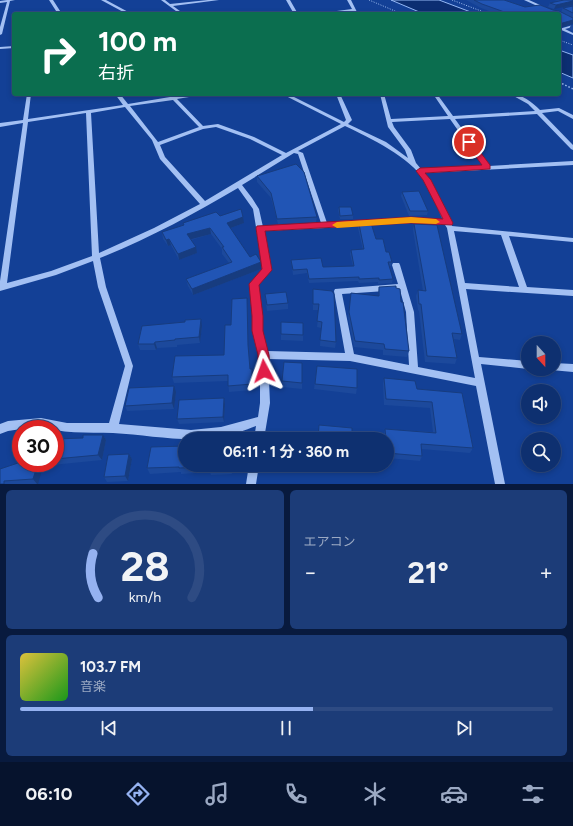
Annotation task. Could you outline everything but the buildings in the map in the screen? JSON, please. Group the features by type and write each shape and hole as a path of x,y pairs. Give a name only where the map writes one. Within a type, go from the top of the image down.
{"street":[{"path":"0,34 9,0"},
{"path":"0,2 13,0"},
{"path":"51,0 59,12"},
{"path":"103,0 126,12"},
{"path":"163,0 179,12"},
{"path":"169,4 217,0"},
{"path":"288,0 295,12"},
{"path":"335,12 354,10 349,0"},
{"path":"526,0 553,12 562,10"},
{"path":"528,6 538,5"},
{"path":"561,15 565,17"},
{"path":"573,26 561,29 573,34"},
{"path":"0,48 12,47"},
{"path":"29,96 1,287 36,278 96,256 204,204 286,155 345,124 349,120 339,96"},
{"path":"119,96 157,144 162,158 204,204"},
{"path":"0,125 188,96"},
{"path":"288,96 384,143 414,165 427,180 449,225 500,484"},
{"path":"382,96 391,127 408,150 414,165"},
{"path":"436,96 487,167"},
{"path":"516,96 530,103 573,148"},
{"path":"174,98 202,128"},
{"path":"390,121 539,112 559,109 573,117"},
{"path":"88,112 96,256 102,287 129,366 113,428"},
{"path":"157,144 202,128 216,125 252,138 286,155"},
{"path":"294,151 300,153 325,226"},
{"path":"420,171 573,162"},
{"path":"238,184 256,209 267,270 254,284 258,316 258,331 264,355 265,403 260,432"},
{"path":"260,228 325,226 411,220 504,233 573,240"},
{"path":"504,233 524,290"},
{"path":"396,265 410,312 414,369"},
{"path":"462,286 573,293"},
{"path":"350,356 338,291 402,287"},
{"path":"264,355 350,356 480,383"},
{"path":"476,360 521,364"},
{"path":"561,367 573,368"},
{"path":"0,429 8,426 41,423 67,428 113,428 192,435 221,432 262,420"},
{"path":"251,484 253,472"}],"path":[{"path":"369,0 397,12"},
{"path":"452,0 484,12"},
{"path":"561,41 573,45"},
{"path":"561,83 573,89"}],"water":[{"path":"391,0 439,0 471,12 419,12"},
{"path":"561,51 573,55 573,78 561,73"}],"slow traffic":[{"path":"337,225 411,220 436,222"}],"route":[{"path":"264,371 264,355 258,331 258,316 254,284 267,270 260,228 411,220 449,223 427,180 420,171 487,167 469,142"}]}
